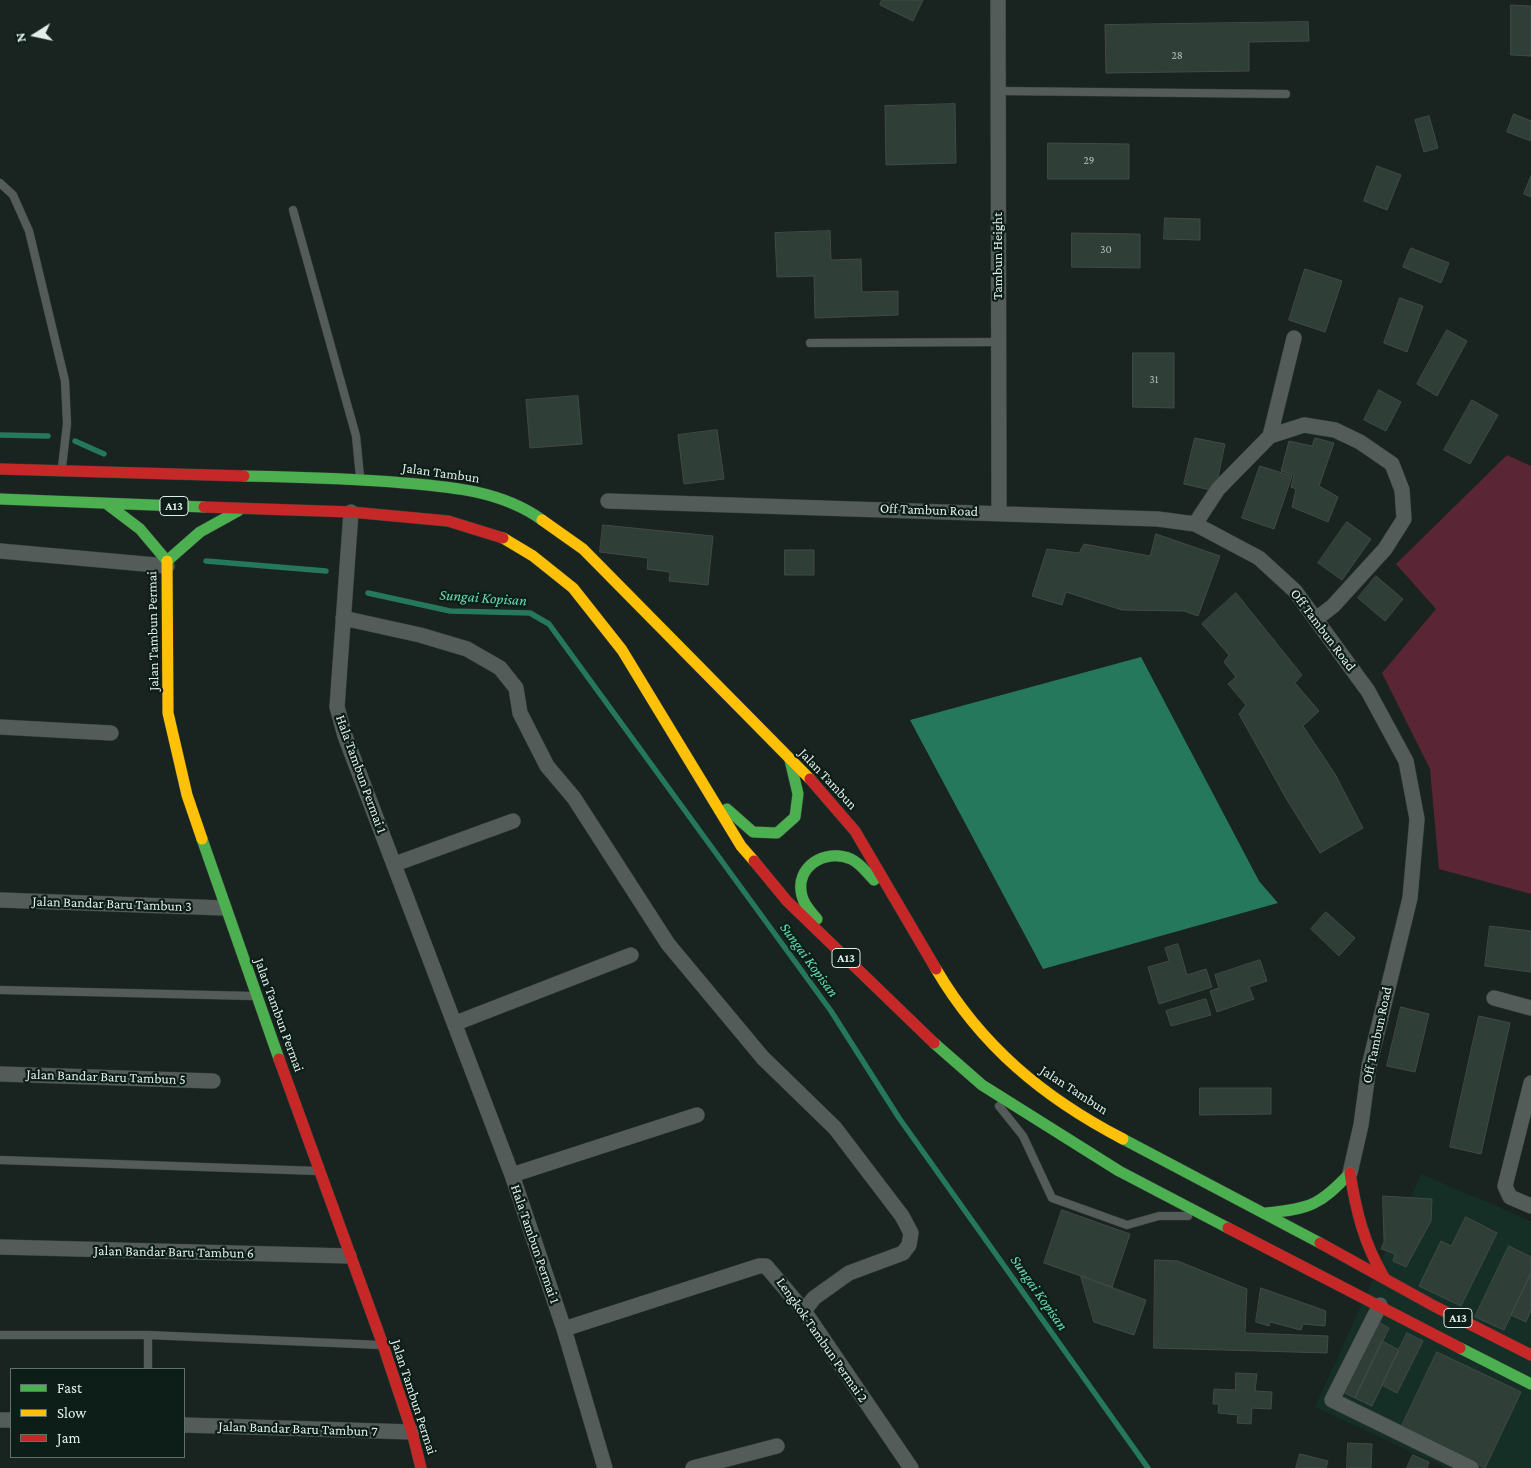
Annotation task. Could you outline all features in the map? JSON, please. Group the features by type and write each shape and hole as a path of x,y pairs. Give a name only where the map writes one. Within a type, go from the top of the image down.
{"main road":[{"name":"Jalan Tambun","path":"0,469 360,479 462,488 492,496 534,514 584,549 822,791 855,831 892,898 947,988 991,1044 1016,1069 1061,1103 1106,1130 1266,1213 1434,1306 1531,1355"},
{"name":"A13","path":"0,499 242,510 351,512 448,521 498,535 534,556 574,588 622,650 741,846 787,901 907,1019 982,1085 1111,1166 1531,1384"},
{"path":"107,504 124,514 154,540 167,563 183,544 217,519 242,510"},
{"name":"Jalan Tambun Permai","path":"167,563 168,713 186,795 224,908 349,1256 383,1345 412,1432 421,1468"},
{"path":"711,796 753,832 777,833 795,817 798,794 790,760"},
{"path":"839,951 802,897 800,878 812,860 832,854 853,860 892,898"},
{"path":"1266,1213 1304,1210 1326,1199 1350,1174"},
{"path":"1350,1174 1361,1234 1370,1256 1386,1279"}],"street":[{"name":"Tambun Height","path":"998,0 999,512"},
{"path":"1270,436 1294,338"},
{"path":"1195,524 1218,489 1270,436 1304,425 1335,430 1360,442 1392,464 1402,490 1404,519 1385,549 1333,606 1316,619"},
{"name":"Off Tambun Road","path":"608,501 1158,518 1195,524 1258,558 1295,591 1368,691 1406,761 1417,819 1410,898 1369,1066 1361,1125 1350,1174"},
{"name":"Hala Tambun Permai 1","path":"351,512 337,707 345,736 456,1023 512,1175 564,1329 605,1468"},
{"path":"0,551 167,563"},
{"path":"343,618 420,635 467,649 500,668 516,688 520,713 547,766 574,798 668,944 763,1058 835,1128 902,1216 911,1232 909,1245 903,1253 849,1273 814,1298 804,1311"},
{"path":"0,727 111,733"},
{"path":"395,864 513,821"},
{"name":"Jalan Bandar Baru Tambun 3","path":"0,900 224,908"},
{"path":"456,1023 631,955"},
{"path":"1494,998 1531,1008"},
{"name":"Jalan Bandar Baru Tambun 5","path":"0,1074 212,1080"},
{"path":"1531,1083 1505,1186 1510,1197 1531,1206"},
{"path":"512,1175 698,1115"},
{"name":"Jalan Bandar Baru Tambun 6","path":"0,1247 349,1256"},
{"name":"Lengkok Tambun Permai 2","path":"564,1329 759,1266 766,1266 771,1269 804,1311 911,1468"},
{"path":"1380,1305 1332,1400 1471,1468"},
{"name":"Jalan Bandar Baru Tambun 7","path":"185,1425 412,1432"},
{"path":"693,1468 777,1446"}],"lane":[{"path":"998,91 1286,94"},
{"path":"0,183 13,195 29,231 65,381 68,424 62,472"},
{"path":"293,210 356,436 360,479"},
{"path":"810,343 999,342"},
{"path":"0,990 256,996"},
{"path":"982,1085 1023,1136 1052,1198 1127,1225 1158,1216 1208,1216"},
{"path":"0,1160 319,1171"},
{"path":"0,1335 148,1335 383,1345"},
{"path":"148,1335 148,1368"}],"shaded area":[{"path":"1507,455 1531,466 1531,894 1439,869 1430,769 1382,673 1436,609 1396,564"},
{"path":"1141,657 1259,881 1278,903 1043,969 910,720"},
{"path":"1421,1174 1531,1221 1531,1468 1446,1468 1315,1407"}],"building":[{"path":"882,0 923,0 913,21 880,5"},
{"path":"1511,5 1531,6 1531,56 1511,55"},
{"path":"1308,22 1309,41 1249,42 1249,71 1106,73 1105,25"},
{"path":"955,104 956,163 886,165 885,106"},
{"path":"1514,114 1531,121 1531,141 1507,132"},
{"path":"1429,116 1438,148 1424,152 1415,120"},
{"path":"1048,143 1129,144 1129,179 1048,179"},
{"path":"1377,166 1401,175 1387,210 1364,201"},
{"path":"1531,176 1531,197 1524,194"},
{"path":"1165,218 1200,219 1200,240 1164,239"},
{"path":"830,231 831,260 861,259 862,292 898,291 898,315 815,318 814,276 777,277 775,233"},
{"path":"1072,233 1140,234 1140,268 1072,267"},
{"path":"1411,248 1449,263 1441,283 1403,267"},
{"path":"1305,269 1342,281 1325,332 1289,320"},
{"path":"1400,298 1423,306 1407,352 1384,343"},
{"path":"1447,330 1467,341 1437,396 1417,384"},
{"path":"1133,353 1174,353 1174,408 1133,407"},
{"path":"1379,390 1401,402 1386,431 1364,420"},
{"path":"578,396 582,444 530,448 526,400"},
{"path":"1472,400 1498,415 1470,464 1444,450"},
{"path":"717,430 724,479 684,484 678,435"},
{"path":"1195,438 1225,444 1215,491 1184,484"},
{"path":"1315,438 1334,443 1319,486 1338,497 1328,522 1292,507 1296,489 1291,487 1294,475 1281,471 1289,441 1312,446"},
{"path":"1260,466 1292,476 1274,529 1242,518"},
{"path":"1347,522 1371,539 1342,580 1318,563"},
{"path":"603,525 713,536 708,585 669,581 670,572 647,569 648,558 600,552"},
{"path":"1156,534 1220,556 1198,616 1184,611 1122,610 1066,592 1062,605 1032,596 1047,549 1079,553 1084,544 1150,556"},
{"path":"785,550 814,550 814,575 785,575"},
{"path":"1376,576 1403,599 1385,621 1358,598"},
{"path":"1236,593 1302,675 1295,683 1319,711 1303,726 1335,774 1363,828 1320,853 1287,800 1239,714 1246,705 1228,684 1236,677 1224,662 1229,655 1202,624"},
{"path":"1326,912 1355,938 1339,956 1311,929"},
{"path":"1490,926 1531,931 1531,972 1485,966"},
{"path":"1178,944 1187,975 1206,969 1212,987 1159,1004 1148,967 1169,961 1165,948"},
{"path":"1260,960 1267,981 1249,987 1254,999 1217,1012 1210,991 1219,988 1215,975"},
{"path":"1206,999 1211,1015 1171,1026 1166,1011"},
{"path":"1401,1007 1429,1014 1415,1072 1387,1066"},
{"path":"1479,1016 1510,1023 1481,1154 1450,1147"},
{"path":"1200,1088 1271,1088 1271,1114 1200,1115"},
{"path":"1383,1196 1432,1199 1431,1221 1406,1267 1393,1261 1395,1254 1381,1249 1384,1242"},
{"path":"1062,1210 1130,1234 1112,1287 1044,1263"},
{"path":"1466,1217 1497,1233 1461,1306 1419,1286 1441,1241 1451,1246"},
{"path":"1509,1246 1531,1257 1531,1273 1504,1330 1475,1317"},
{"path":"1155,1260 1178,1261 1247,1289 1245,1333 1328,1336 1327,1353 1154,1348"},
{"path":"1531,1273 1531,1310 1526,1322 1511,1315"},
{"path":"1081,1276 1146,1300 1134,1335 1094,1322"},
{"path":"1261,1288 1326,1311 1325,1326 1303,1324 1301,1330 1270,1322 1269,1326 1256,1322"},
{"path":"1377,1321 1389,1328 1355,1398 1343,1392"},
{"path":"1407,1333 1423,1341 1397,1393 1382,1385"},
{"path":"1382,1341 1399,1350 1372,1406 1355,1398"},
{"path":"1437,1352 1521,1392 1485,1468 1401,1428"},
{"path":"1236,1373 1257,1374 1255,1391 1272,1392 1271,1409 1252,1408 1251,1424 1237,1423 1238,1415 1218,1413 1219,1404 1213,1404 1214,1389 1235,1390"},
{"path":"1348,1443 1372,1444 1371,1468 1347,1468"},
{"path":"1300,1454 1328,1461 1326,1468 1296,1468"},
{"path":"1413,1455 1429,1462 1427,1468 1407,1468"}],"waterway":[{"path":"0,435 48,436"},
{"path":"75,441 104,454"},
{"path":"206,561 326,571"},
{"name":"Sungai Kopisan","path":"368,593 450,611 530,613 549,624 831,1011 899,1118 1148,1468"}],"traffic: fast":[{"path":"244,476 364,480 458,489 476,492 510,503 527,510 542,520"},
{"path":"0,499 204,507"},
{"path":"107,504 140,529 167,561 200,532 238,511"},
{"path":"727,809 753,832 777,833 795,817 798,794 790,760"},
{"path":"202,839 279,1059"},
{"path":"817,919 804,902 801,886 803,876 814,862 822,858 841,856 854,861 874,880"},
{"path":"934,1043 982,1085 1119,1171 1228,1228"},
{"path":"1123,1139 1320,1243"},
{"path":"1266,1213 1293,1210 1313,1204 1340,1184 1350,1173"},
{"path":"1460,1348 1531,1384"}],"traffic: slow":[{"path":"542,520 583,549 810,779"},
{"path":"503,538 533,556 573,588 622,650 741,846 754,861"},
{"path":"167,561 168,713 187,795 202,839"},
{"path":"936,969 973,1022 994,1046 1017,1067 1067,1106 1123,1139"}],"traffic: jam":[{"path":"0,469 244,476"},
{"path":"204,507 351,512 448,521 503,538"},
{"path":"810,779 855,831 936,969"},
{"path":"754,861 787,901 934,1043"},
{"path":"279,1059 383,1345 412,1432 421,1468"},
{"path":"1350,1173 1355,1201 1366,1240 1384,1277"},
{"path":"1228,1228 1460,1348"},
{"path":"1320,1243 1434,1306 1531,1355"}]}
